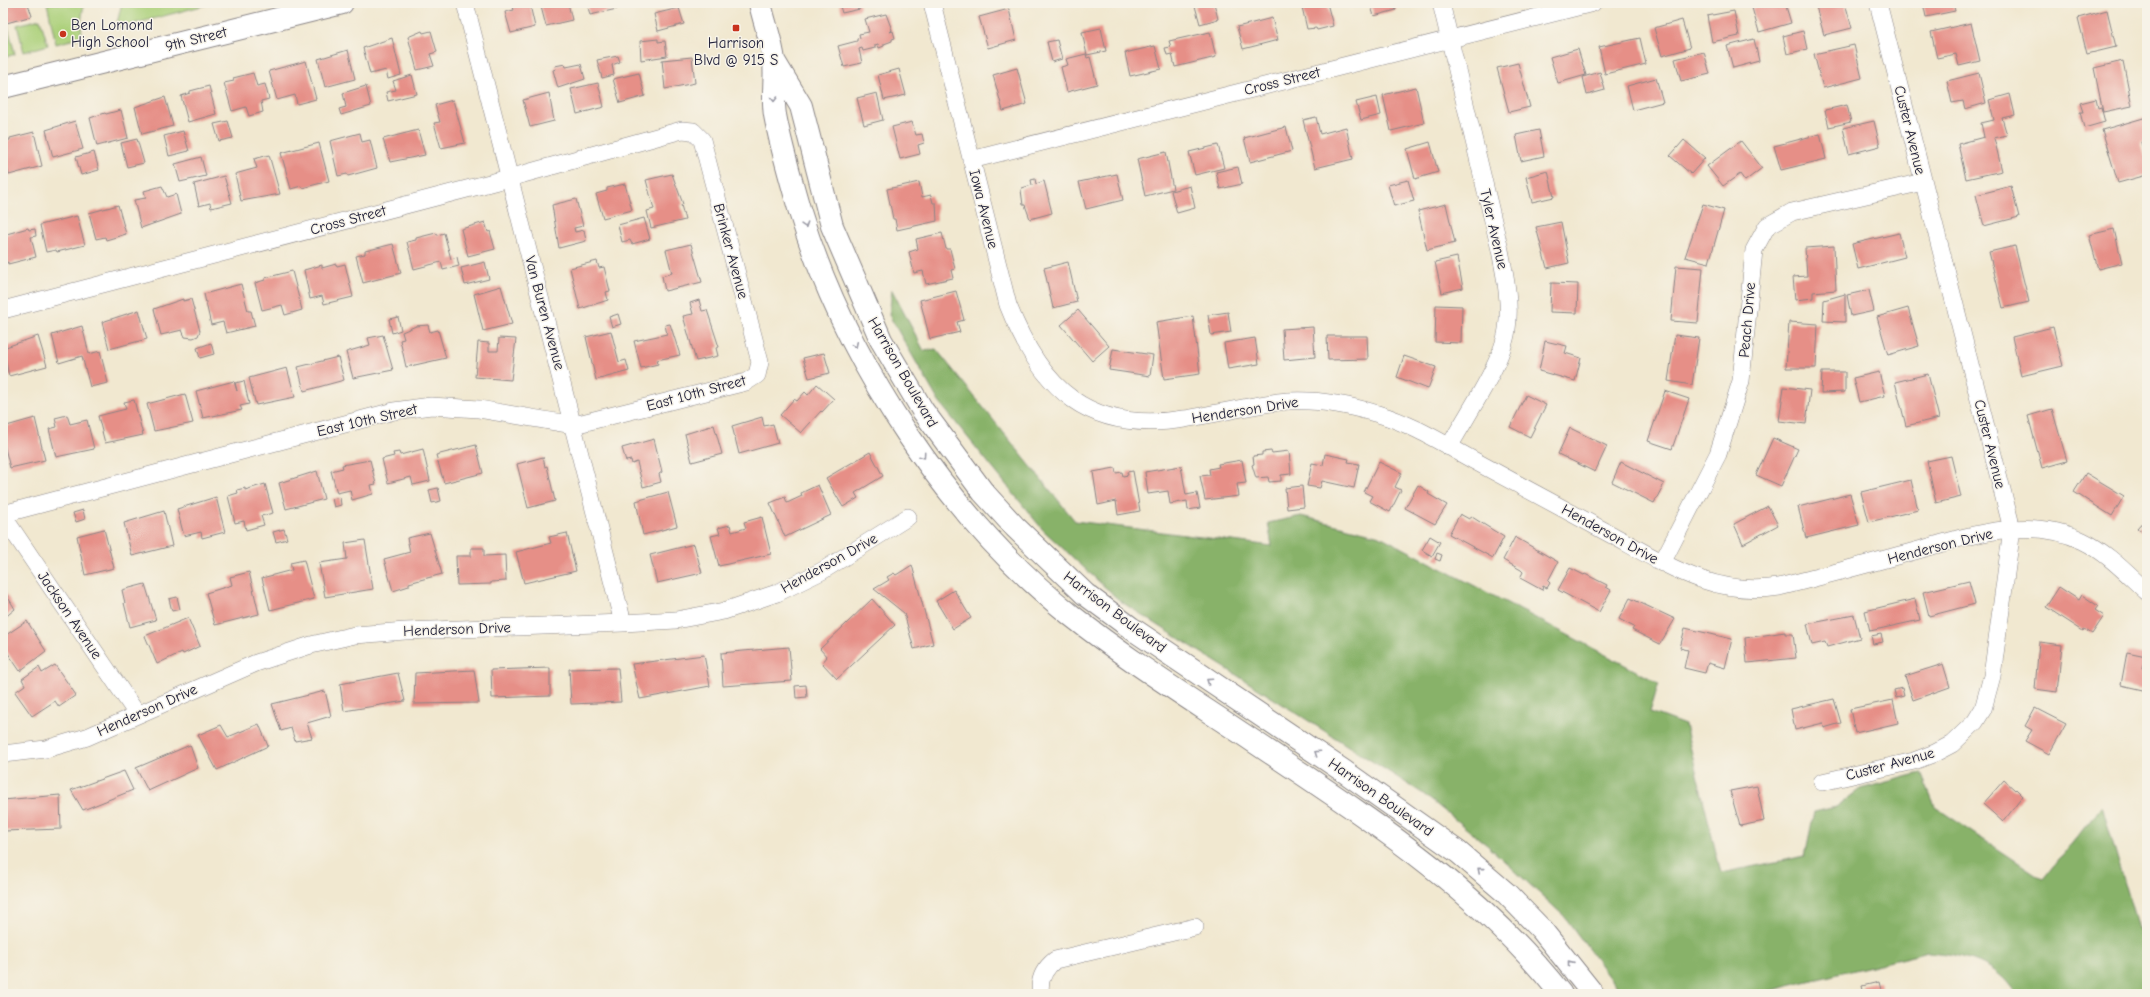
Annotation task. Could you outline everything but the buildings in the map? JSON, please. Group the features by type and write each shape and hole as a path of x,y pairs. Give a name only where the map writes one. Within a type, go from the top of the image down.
{"main road":[{"name":"9th Street","path":"3,87 342,3"},
{"name":"Harrison Boulevard","path":"760,3 774,60 774,112 801,215 834,300 860,356 903,429 934,471 999,547 1071,615 1118,650 1331,794 1443,873 1505,931 1561,994"},
{"name":"Harrison Boulevard","path":"774,60 801,106 832,226 881,340 923,411 984,492 1025,537 1097,602 1131,628 1345,772 1458,852 1506,893 1541,929 1593,994"}],"street":[{"name":"Van Buren Avenue","path":"465,3 624,623"},
{"name":"Iowa Avenue","path":"932,3 1008,305 1015,324 1039,366 1053,384 1069,398"},
{"name":"Tyler Avenue","path":"1440,3 1450,39 1500,250 1506,283 1508,306 1507,329 1498,359 1449,446"},
{"name":"Cross Street","path":"971,160 1593,3"},
{"name":"Custer Avenue","path":"1822,782 1914,761 1935,753 1952,744 1976,722 1983,709 1992,676 2012,529 1878,3"},
{"name":"Cross Street","path":"3,310 509,178 682,130 693,131"},
{"name":"Brinker Avenue","path":"693,131 702,140 760,362 757,375"},
{"name":"Peach Drive","path":"1662,562 1718,454 1742,381 1754,250 1767,226 1792,212 1923,182"},
{"name":"East 10th Street","path":"3,515 394,412 431,406 479,409 574,425 746,382 757,375"},
{"name":"Henderson Drive","path":"1069,398 1089,409 1110,416 1133,421 1181,420 1286,402 1312,401 1336,403 1382,415 1449,446 1662,562 1715,585 1758,591 1779,587 1986,532 2012,529 2050,531 2082,540 2107,556 2147,592"},
{"name":"Jackson Avenue","path":"3,515 137,714"},
{"name":"Henderson Drive","path":"3,754 46,749 88,737 137,714 256,663 311,645 355,636 405,631 676,620 724,611 777,593 822,571 908,517"},
{"path":"1041,994 1040,988 1042,977 1046,967 1055,960 1195,927"}],"green space":[{"path":"47,3 84,3 81,23 82,37 56,44"},
{"path":"122,3 172,3 176,6 178,3 213,3 118,28 117,23"},
{"path":"40,19 48,45 24,52 17,25"},
{"path":"7,23 15,54 3,58 3,24"},
{"path":"892,290 924,351 936,349 1075,521 1272,546 1268,523 1301,516 1380,536 1659,683 1650,712 1685,725 1721,873 1805,856 1814,812 1836,807 1860,789 1921,773 1935,807 2043,879 2102,806 2138,928 2147,926 2147,994 2016,994 1999,974 1989,967 1955,955 1929,952 1756,994 1622,994 1564,916 1487,845 1422,793 1120,601 1043,530 939,402 889,315"}],"place":[{"name":"Harrison Blvd @ 915 S","path":"736,28"},
{"name":"Ben Lomond High School","path":"63,34"}]}
